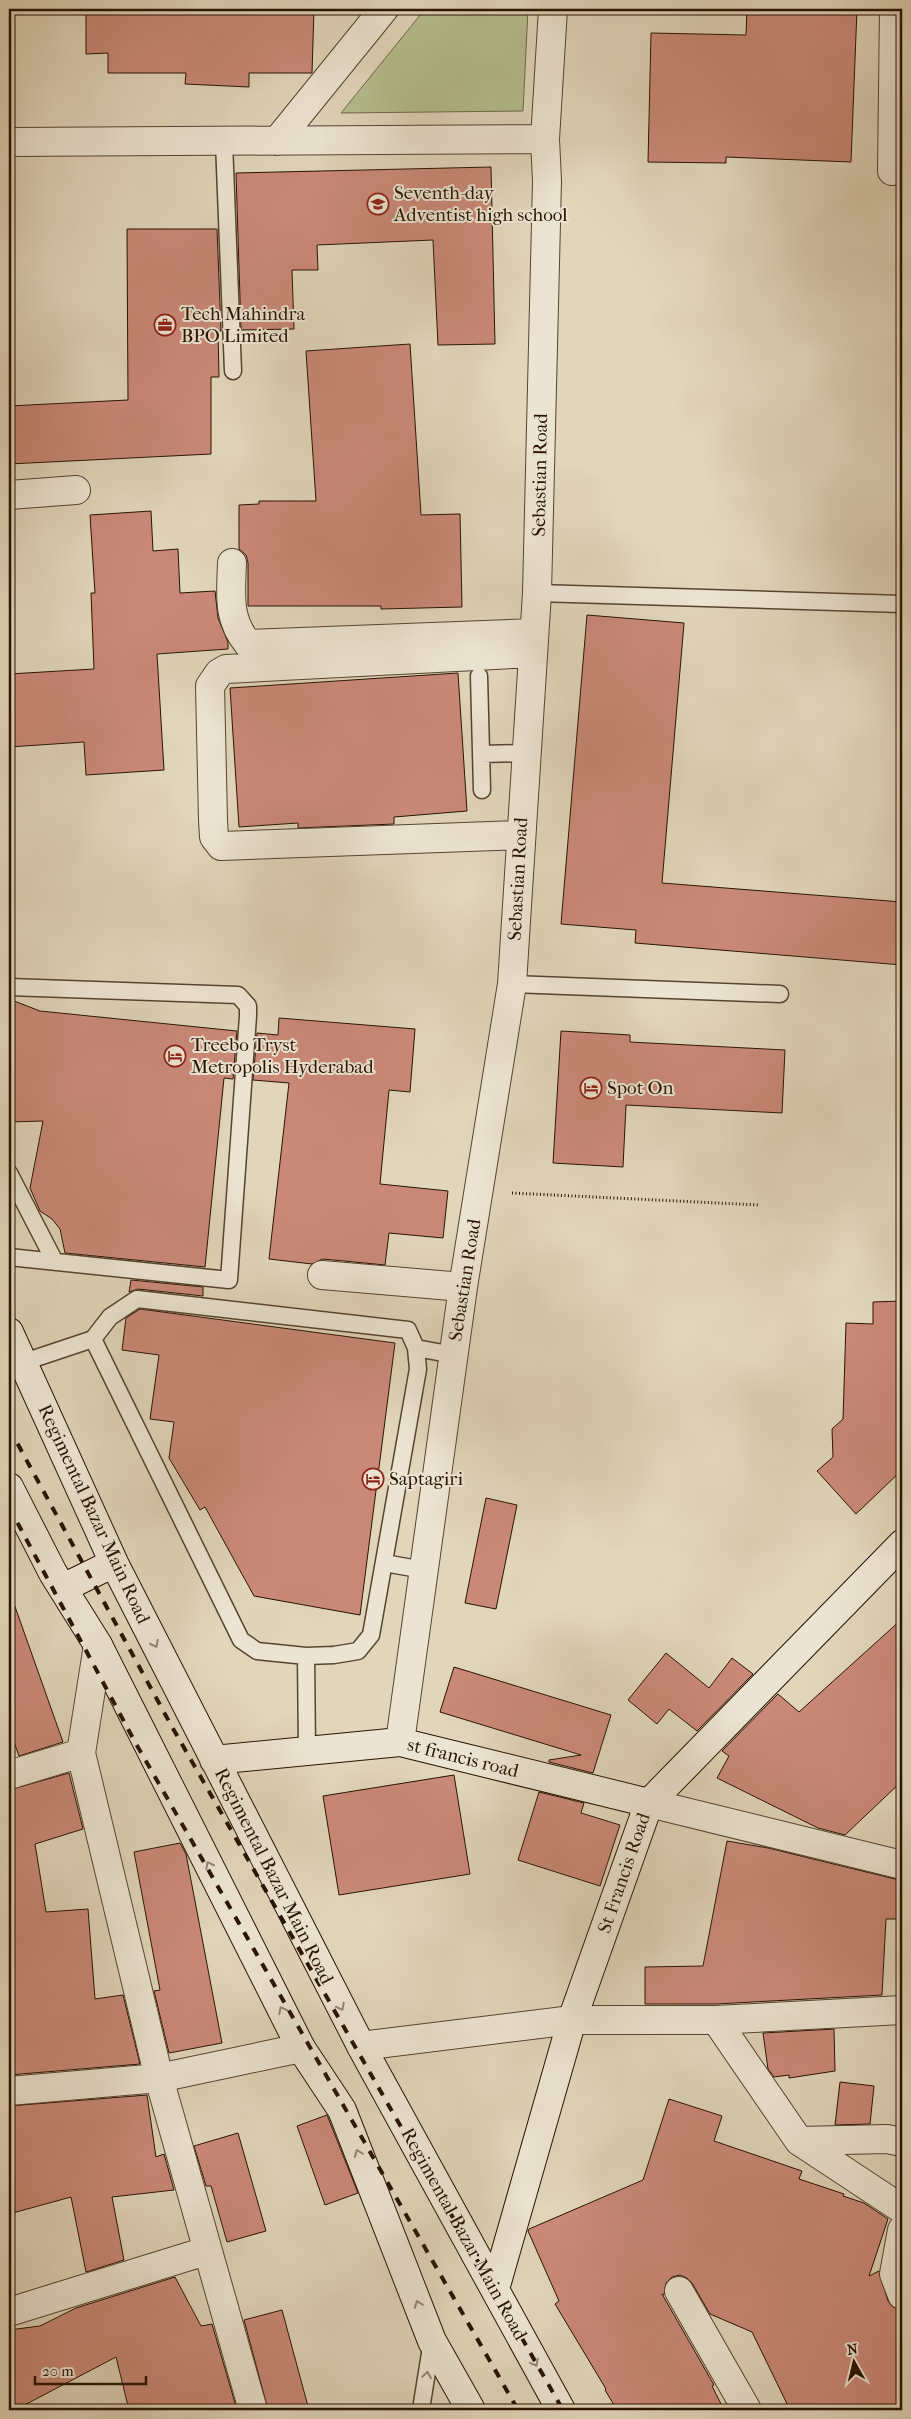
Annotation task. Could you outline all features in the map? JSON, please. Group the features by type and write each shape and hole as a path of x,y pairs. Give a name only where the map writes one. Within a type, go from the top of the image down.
{"street":[{"path":"277,141 384,9"},
{"name":"Sebastian Road","path":"400,1742 464,1287 512,984 520,835 537,593 547,180 545,139 553,9"},
{"path":"892,171 894,9"},
{"path":"9,142 545,139"},
{"path":"9,495 76,490"},
{"path":"232,563 231,604 234,622 248,644 533,643"},
{"path":"520,835 221,846 214,837 212,820 210,686 219,673 226,669 533,643"},
{"path":"322,1276 464,1287"},
{"name":"Regimental Bazar Main Road","path":"9,1332 16,1365 214,1760 361,2046 561,2410"},
{"path":"9,1487 63,1588 98,1645 301,2048 342,2110 432,2341 471,2410"},
{"name":"St Francis Road","path":"495,2289 572,2020 649,1803 902,1544"},
{"path":"63,1588 114,1563"},
{"path":"98,1645 81,1754 159,2078 206,2251 253,2410"},
{"name":"st francis road","path":"214,1760 400,1742 902,1865"},
{"path":"9,1776 81,1754"},
{"path":"361,2046 572,2020 716,2020 902,2010"},
{"path":"716,2020 799,2141 902,2209"},
{"path":"9,2092 159,2078 301,2048"},
{"path":"799,2141 887,2140 902,2142"},
{"path":"902,2230 894,2274 902,2295"},
{"path":"9,2312 206,2251"},
{"path":"679,2291 747,2410"}],"lane":[{"path":"224,142 233,371"},
{"path":"537,593 902,604"},
{"path":"479,676 482,790"},
{"path":"482,754 526,752"},
{"path":"512,984 780,994"},
{"path":"9,987 238,996 248,1006 229,1280 9,1257"},
{"path":"9,1173 54,1262"},
{"path":"16,1365 93,1339 110,1316 136,1299 408,1330 416,1348 418,1370 371,1635 358,1652 334,1656 306,1656 257,1651 241,1640 93,1339"},
{"path":"416,1348 454,1355"},
{"path":"384,1563 424,1570"},
{"path":"306,1656 307,1751"},
{"path":"424,2410 422,2403 432,2341"}],"path":[{"path":"479,1191 759,1205"}],"green space":[{"path":"425,9 528,9 523,111 341,113"}],"building":[{"path":"86,9 314,9 312,73 249,73 249,87 185,84 186,73 108,73 108,53 86,54"},
{"path":"747,9 857,9 851,162 726,157 726,163 648,162 651,33 746,35"},
{"path":"491,167 495,344 438,345 433,240 317,245 318,270 292,270 294,329 241,330 236,173"},
{"path":"127,229 217,229 221,331 218,331 219,377 211,377 211,454 9,464 9,406 128,400"},
{"path":"410,344 421,515 460,514 462,607 381,609 381,606 248,606 248,563 246,555 239,549 239,505 259,504 259,501 316,501 306,351"},
{"path":"151,511 153,551 178,549 180,593 215,591 218,618 228,642 228,649 157,654 164,770 86,775 84,742 9,747 9,674 94,669 91,593 95,593 90,515"},
{"path":"587,615 684,623 662,883 902,902 902,965 635,943 636,930 561,924"},
{"path":"458,673 467,811 394,817 394,824 298,828 298,823 239,827 230,688"},
{"path":"9,999 40,1011 237,1031 233,1079 224,1078 205,1267 65,1253 60,1229 52,1219 40,1211 30,1188 43,1121 9,1122"},
{"path":"279,1018 415,1029 410,1092 389,1090 380,1184 448,1191 443,1238 389,1233 385,1265 323,1259 312,1264 269,1259 289,1083 253,1080 257,1033 278,1035"},
{"path":"561,1031 630,1035 630,1042 785,1050 782,1113 626,1105 623,1167 553,1163"},
{"path":"131,1280 203,1287 203,1296 138,1289 129,1292"},
{"path":"902,1301 902,1470 856,1514 817,1471 833,1457 832,1429 843,1419 846,1323 873,1324 873,1302"},
{"path":"140,1309 395,1343 360,1615 254,1596 205,1507 200,1510 169,1458 174,1422 150,1419 159,1355 122,1350 126,1318"},
{"path":"486,1498 517,1505 496,1609 465,1603"},
{"path":"13,1601 63,1742 19,1756 9,1728 9,1602"},
{"path":"902,1619 902,1781 845,1835 818,1828 717,1778 729,1756 722,1751 778,1694 799,1712"},
{"path":"666,1653 709,1688 732,1658 753,1674 697,1731 669,1709 657,1724 628,1700"},
{"path":"454,1667 611,1715 593,1773 549,1762 549,1760 581,1755 440,1712"},
{"path":"69,1773 83,1829 35,1844 46,1912 88,1909 95,1999 123,1995 140,2064 9,2075 9,1790"},
{"path":"454,1775 470,1874 339,1895 323,1796"},
{"path":"539,1792 584,1803 581,1813 620,1825 600,1886 518,1860"},
{"path":"727,1841 768,1848 899,1880 897,1919 886,1919 882,1995 716,2004 645,2004 645,1967 703,1966"},
{"path":"180,1843 186,1854 222,2043 169,2053 154,1991 160,1990 134,1852"},
{"path":"834,2029 835,2071 789,2078 789,2075 774,2077 768,2069 763,2033"},
{"path":"840,2082 874,2086 870,2124 835,2125"},
{"path":"147,2095 156,2157 164,2154 174,2190 112,2197 124,2260 86,2272 71,2197 9,2214 9,2106"},
{"path":"669,2099 722,2116 714,2141 802,2171 799,2179 844,2194 843,2196 864,2203 888,2219 869,2276 879,2271 888,2301 893,2307 902,2310 902,2410 790,2410 752,2332 710,2314 692,2283 680,2275 672,2277 666,2283 664,2295 662,2294 714,2385 712,2386 724,2410 617,2410 555,2304 559,2301 528,2231 643,2180"},
{"path":"327,2115 358,2193 325,2205 297,2126"},
{"path":"238,2133 266,2231 227,2242 211,2186 206,2186 194,2146"},
{"path":"175,2277 201,2326 212,2324 237,2410 129,2410 116,2357 15,2410 9,2410 9,2330 40,2326 76,2308"},
{"path":"282,2310 309,2410 268,2410 244,2320"}],"railway":[{"path":"9,1428 171,1725 563,2410"},
{"path":"9,1507 135,1742 518,2410"}],"place":[{"name":"Seventh-day Adventist high school","path":"378,204"},
{"name":"Tech Mahindra BPO Limited","path":"165,325"},
{"name":"Treebo Tryst Metropolis Hyderabad","path":"175,1056"},
{"name":"Spot On","path":"591,1088"},
{"name":"Saptagiri","path":"373,1479"}]}
